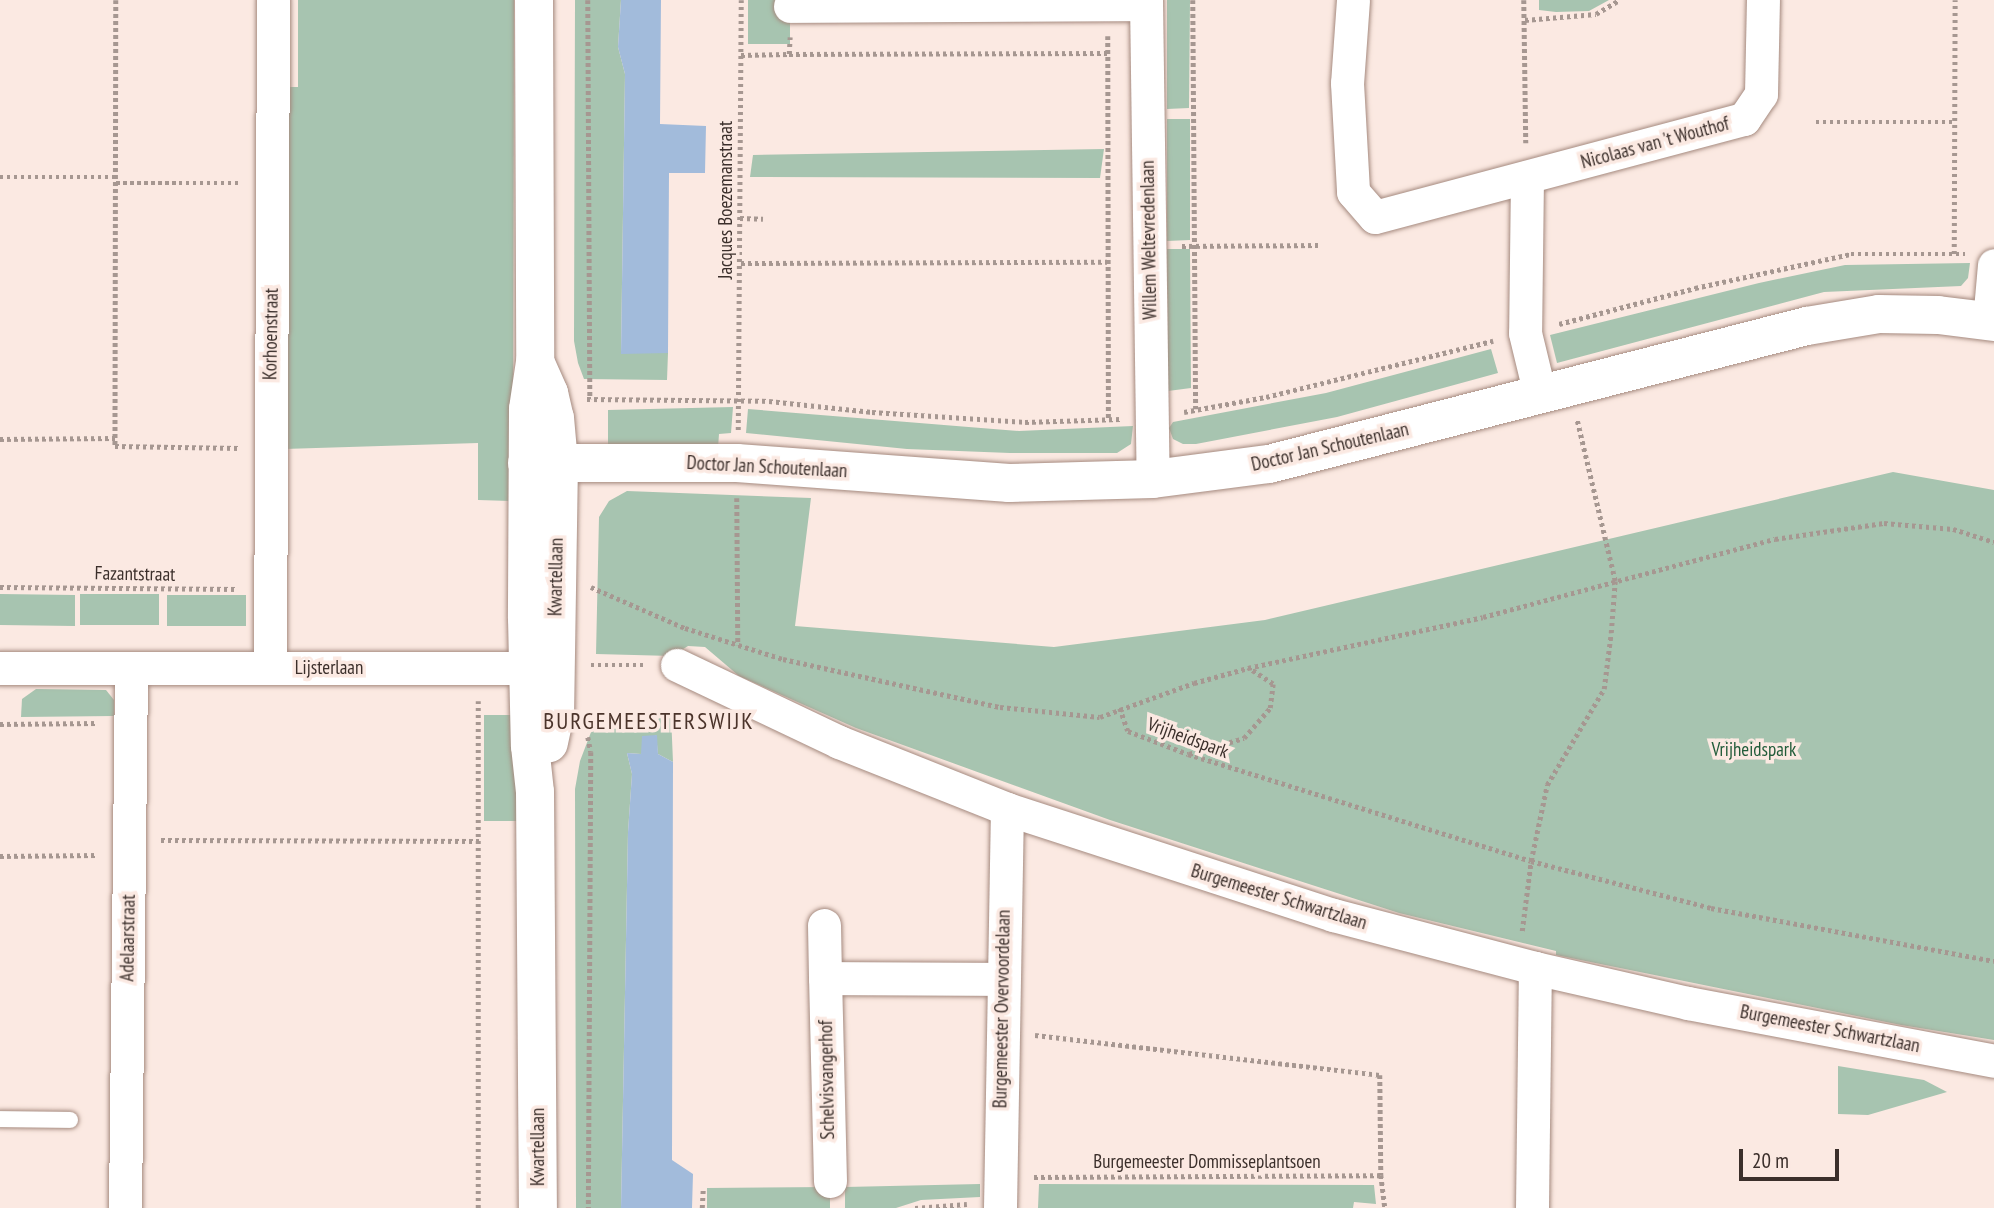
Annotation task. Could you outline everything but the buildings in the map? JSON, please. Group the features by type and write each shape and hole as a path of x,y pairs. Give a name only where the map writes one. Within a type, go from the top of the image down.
{"street":[{"name":"Korhoenstraat","path":"271,668 269,449 273,0"},
{"name":"Kwartellaan","path":"534,0 535,362 549,393 555,418 543,463 527,668 535,792 538,1208"},
{"name":"Nicolaas van 't Wouthof","path":"1353,0 1347,83 1353,192 1375,217 1744,119 1761,94 1763,0"},
{"path":"790,6 1108,5 1146,2"},
{"name":"Willem Weltevredenlaan","path":"1146,2 1153,479"},
{"path":"1527,177 1525,333 1555,391"},
{"path":"1984,260 1991,322"},
{"name":"Doctor Jan Schoutenlaan","path":"543,463 737,463 1009,483 1153,479 1269,464 1807,326 1879,314 1938,315 1991,322"},
{"name":"Kwartellaan","path":"535,792 555,714 543,463"},
{"name":"Burgemeester Schwartzlaan","path":"677,665 839,742 1007,809 1333,915 1688,1003 1994,1061"},
{"name":"Lijsterlaan","path":"0,668 527,668"},
{"name":"Adelaarstraat","path":"125,1208 131,668"},
{"name":"Burgemeester Overvoordelaan","path":"986,1206 1002,1031 1007,809"},
{"name":"Schelvisvangerhof","path":"824,925 830,1181"},
{"path":"1527,965 1532,1208"},
{"path":"825,978 1003,979"}],"lane":[{"path":"0,1119 70,1120"}],"path":[{"path":"116,0 115,446 269,449"},
{"path":"588,0 590,399"},
{"name":"Jacques Boezemanstraat","path":"738,645 741,0"},
{"path":"1193,0 1196,409"},
{"path":"1524,0 1527,177"},
{"path":"1525,20 1596,14 1619,0"},
{"path":"1954,254 1955,0"},
{"path":"1108,5 1109,420"},
{"path":"789,54 790,6"},
{"path":"741,55 1107,53"},
{"path":"1816,122 1955,122"},
{"path":"0,177 273,184"},
{"path":"740,218 763,219"},
{"path":"1149,247 1318,245"},
{"path":"581,400 740,400 1025,422 1151,418 1266,397 1695,288 1851,254 1954,254 1984,260"},
{"path":"740,263 1107,262"},
{"path":"1527,965 1531,861 1547,785 1604,689 1615,581 1555,391"},
{"path":"0,439 115,438"},
{"name":"Vrijheidspark","path":"587,585 685,628 783,659 1000,707 1100,717 1120,708 1248,668 1483,617 1774,539 1884,523 1953,529 1994,542"},
{"name":"Fazantstraat","path":"0,586 270,590"},
{"path":"588,666 677,665"},
{"path":"478,667 478,1208"},
{"path":"1188,754 1244,738 1270,708 1273,684 1248,668"},
{"name":"Vrijheidspark","path":"1120,708 1128,731 1188,754 1531,861 1712,908 1994,961"},
{"path":"0,724 102,723"},
{"path":"587,733 591,752 589,1208"},
{"path":"0,856 107,855 129,839 479,841"},
{"path":"1002,1031 1380,1075 1381,1175 1385,1208"},
{"name":"Burgemeester Dommisseplantsoen","path":"1030,1187 1030,1177 1381,1175"},
{"path":"702,1208 703,1188"},
{"path":"915,1208 986,1206"}],"green space":[{"path":"298,0 514,0 513,501 478,500 478,443 284,449 286,87 298,87"},
{"path":"575,0 621,0 618,47 625,74 621,353 668,353 667,380 584,379 578,363 574,341"},
{"path":"748,0 790,0 790,44 748,44"},
{"path":"1167,0 1190,0 1189,108 1167,109"},
{"path":"1539,0 1609,0 1589,11 1556,12 1539,10"},
{"path":"1167,119 1190,119 1190,240 1167,241"},
{"path":"1104,149 1100,178 750,177 753,155"},
{"path":"1167,249 1190,249 1191,388 1168,391"},
{"path":"1970,263 1968,278 1961,286 1824,292 1557,363 1550,335 1759,283 1845,265"},
{"path":"1491,349 1498,373 1337,417 1196,444 1183,444 1173,439 1169,428 1173,422 1326,393"},
{"path":"733,407 731,433 719,434 718,448 608,447 608,410"},
{"path":"748,409 1019,431 1133,426 1131,444 1117,453 907,449 746,433"},
{"name":"Vrijheidspark","path":"1893,472 1994,490 1994,1040 1901,1025 1556,955 1556,951 1399,913 1110,820 856,728 739,676 705,647 688,646 672,656 596,654 599,517 609,501 627,491 811,498 795,626 1054,647 1265,620"},
{"path":"0,594 75,595 75,626 0,625"},
{"path":"80,594 159,594 159,625 80,625"},
{"path":"167,595 246,595 246,626 167,626"},
{"path":"36,689 106,690 114,700 114,716 21,717 22,699"},
{"path":"484,715 517,715 517,821 484,821"},
{"path":"671,715 673,762 658,754 656,735 641,754 627,753 632,774 628,832 621,1208 576,1208 575,789 580,761 596,719"},
{"path":"1838,1066 1924,1080 1947,1092 1868,1115 1838,1114"},
{"path":"980,1184 980,1197 921,1200 896,1208 845,1208 845,1187"},
{"path":"1039,1184 1374,1185 1376,1204 1354,1202 1353,1208 1038,1208"},
{"path":"830,1187 830,1208 707,1208 707,1188"}],"water":[{"path":"621,0 661,0 660,124 706,126 705,173 669,173 668,353 621,354 625,74 618,47"},
{"path":"657,735 658,754 673,762 672,1160 693,1174 692,1208 621,1208 628,832 632,774 627,753 641,754 642,736"}],"district":[{"name":"BURGEMEESTERSWIJK","path":"649,721"}]}
